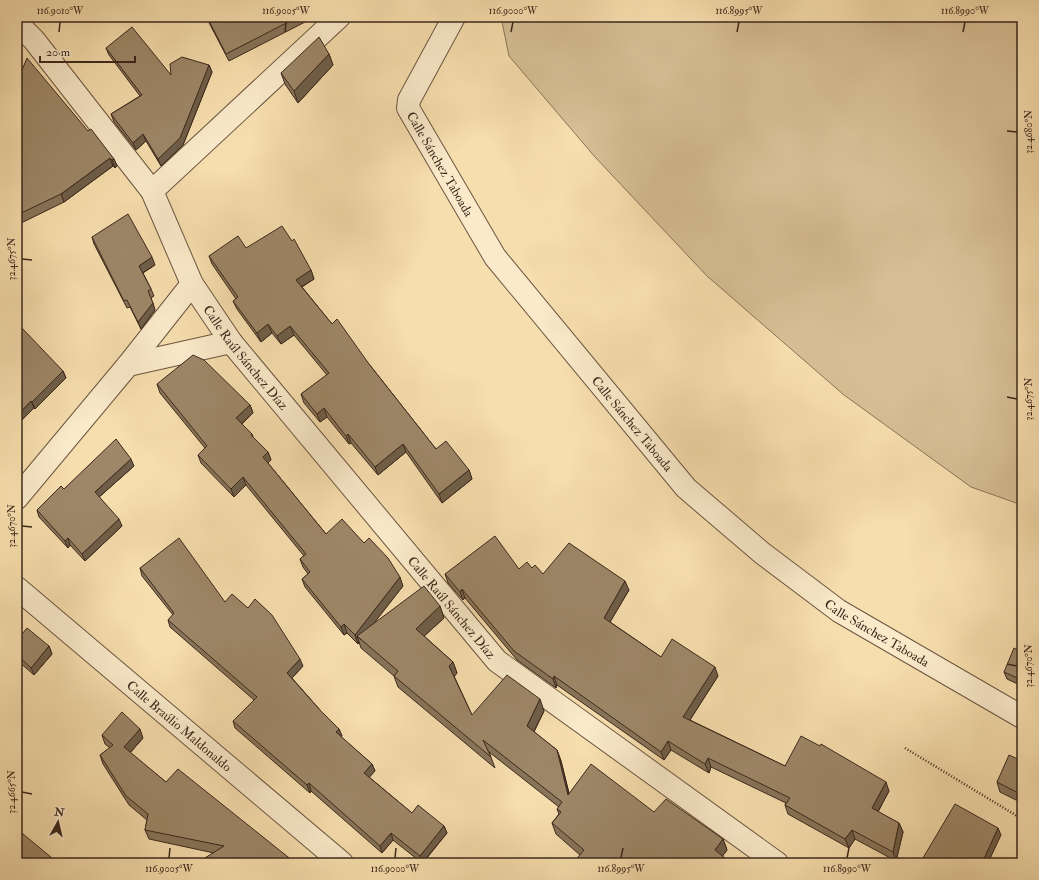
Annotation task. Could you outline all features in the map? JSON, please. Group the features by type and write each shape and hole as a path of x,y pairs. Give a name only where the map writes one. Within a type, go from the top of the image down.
{"street":[{"path":"152,191 339,17"},
{"name":"Calle Sánchez Taboada","path":"454,17 409,100 408,108 495,257 531,302 686,488 762,553 839,611 1022,717"},
{"name":"Calle Raúl Sánchez Díaz","path":"17,23 34,40 152,191 192,284 231,342 497,661 777,863"},
{"path":"17,498 192,284"},
{"path":"128,364 231,342"},
{"name":"Calle Braúlio Maldonaldo","path":"17,588 342,863"}],"path":[{"path":"905,748 1022,819"}],"shaded area":[{"path":"501,17 1022,17 1022,505 971,487 844,395 707,276 595,157 509,56"}],"building":[{"path":"207,17 298,17 226,54"},
{"path":"132,27 171,75 170,64 182,57 209,65 180,138 158,159 143,134 133,143 111,114 142,95 106,48"},
{"path":"319,37 329,54 294,91 281,73"},
{"path":"27,58 88,131 91,129 114,159 112,160 110,158 61,194 17,215 17,82"},
{"path":"128,214 152,257 139,266 151,289 148,291 153,303 138,322 127,300 124,301 92,237"},
{"path":"282,226 292,241 294,239 311,270 296,280 332,324 337,319 369,364 436,449 446,441 469,470 439,494 403,444 375,467 348,434 346,436 324,408 317,414 301,394 329,373 290,326 277,336 268,324 257,333 233,301 238,297 209,256 238,236 246,248"},
{"path":"20,326 63,371 17,416 17,329"},
{"path":"193,355 204,360 250,405 236,418 268,452 263,457 326,534 342,519 364,543 369,538 388,558 400,577 355,635 344,624 341,627 302,579 310,572 300,559 306,554 243,477 231,489 198,455 207,446 157,384"},
{"path":"116,439 131,459 95,492 119,519 82,554 68,538 65,541 37,510 61,486 64,489"},
{"path":"495,536 519,569 527,562 532,568 535,565 543,574 569,543 625,581 604,618 661,657 672,639 715,667 683,717 785,766 801,736 820,746 821,744 886,782 872,808 899,823 893,852 852,830 845,839 785,805 790,798 708,758 705,764 668,741 661,752 554,676 553,679 514,651 462,589 460,592 445,574"},
{"path":"179,538 225,602 232,594 248,608 255,599 272,615 300,659 287,673 339,729 336,732 372,764 364,773 412,813 418,805 444,826 420,856 391,833 380,846 309,783 307,785 233,721 257,697 168,620 174,613 140,568"},
{"path":"424,586 440,606 416,629 453,662 449,666 472,715 507,675 540,699 527,726 557,750 568,795 591,764 654,812 666,799 723,839 715,850 731,863 573,863 584,850 552,823 561,812 557,809 562,802 483,740 491,757 394,676 398,671 357,636"},
{"path":"27,628 49,646 31,668 17,655 17,640"},
{"path":"1014,648 1022,652 1022,680 1004,672"},
{"path":"122,712 140,729 124,747 166,782 178,769 292,860 289,863 197,863 224,846 145,830 148,814 126,796 100,755 113,745 102,735"},
{"path":"1009,755 1022,761 1022,795 997,782"},
{"path":"955,804 998,828 982,863 920,863"},
{"path":"17,829 58,863 17,863"}]}
